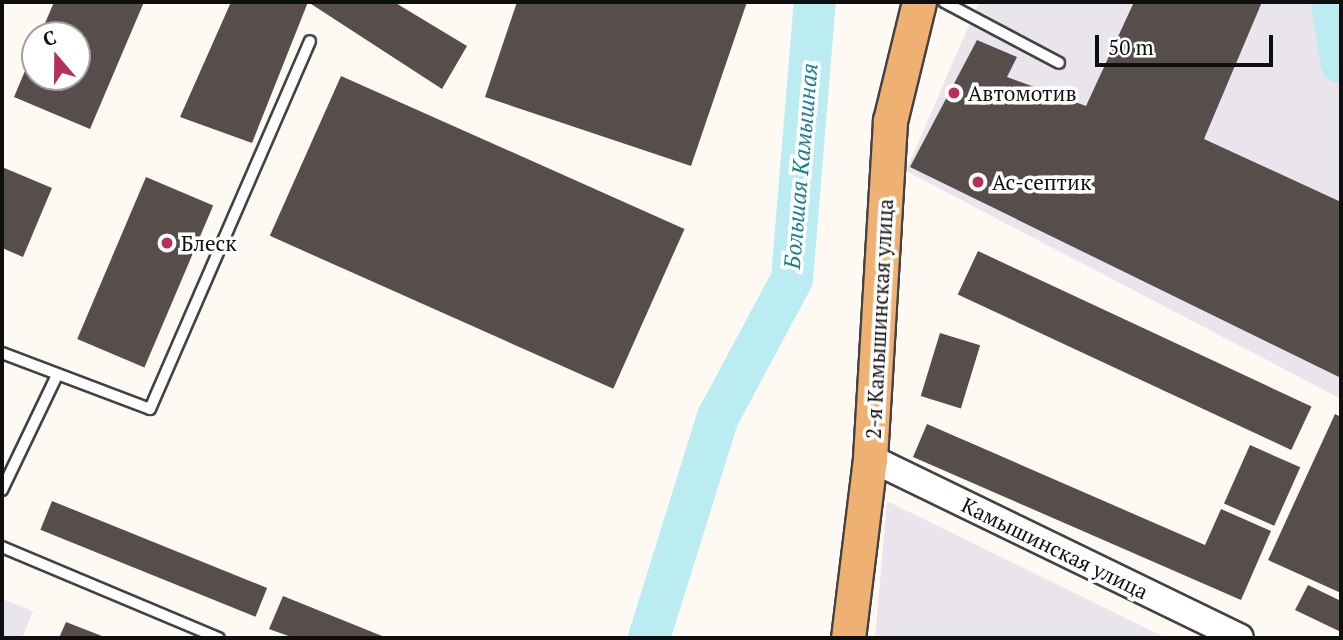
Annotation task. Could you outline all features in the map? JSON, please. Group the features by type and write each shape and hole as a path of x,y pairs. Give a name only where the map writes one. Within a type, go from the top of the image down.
{"main road":[{"name":"2-я Камышинская улица","path":"848,638 870,458 890,121 919,2"}],"street":[{"name":"Камышинская улица","path":"870,458 1240,638"}],"lane":[{"path":"944,2 1059,62"},
{"path":"2,353 150,409 310,41"},
{"path":"2,490 57,375"},
{"path":"2,547 219,638"}],"shaded area":[{"path":"979,2 1341,2 1341,399 906,171"},
{"path":"887,501 1166,638 875,638"},
{"path":"2,599 33,611 22,638 2,638"}],"building":[{"path":"54,2 144,2 90,129 14,97 21,80 21,91 91,91 91,21 46,21"},
{"path":"231,2 308,2 252,143 180,117"},
{"path":"308,2 394,2 467,46 442,89"},
{"path":"517,2 747,2 691,166 485,97"},
{"path":"1134,2 1262,2 1204,139 1341,202 1341,378 910,167 977,40 1017,57 1007,77 1086,106"},
{"path":"341,76 684,229 613,389 270,236"},
{"path":"2,167 52,188 23,257 2,248"},
{"path":"146,177 213,206 144,368 77,339"},
{"path":"978,251 1312,407 1291,450 958,295"},
{"path":"940,333 980,345 961,408 921,396"},
{"path":"1335,414 1341,417 1341,593 1268,560"},
{"path":"927,424 1205,545 1221,509 1271,531 1241,600 913,457"},
{"path":"1250,445 1300,467 1274,526 1224,503"},
{"path":"52,501 267,588 255,617 40,530"},
{"path":"1308,585 1341,601 1341,632 1295,610"},
{"path":"283,596 387,638 294,638 269,629"},
{"path":"66,622 107,638 59,638"}],"waterway":[{"name":"Большая Камышная","path":"649,638 718,417 792,279 815,2"},
{"name":"Большая Камышная","path":"1332,2 1341,62"}],"place":[{"name":"Автомотив","path":"954,93"},
{"name":"Ас-септик","path":"978,182"},
{"name":"Блеск","path":"167,243"}]}
